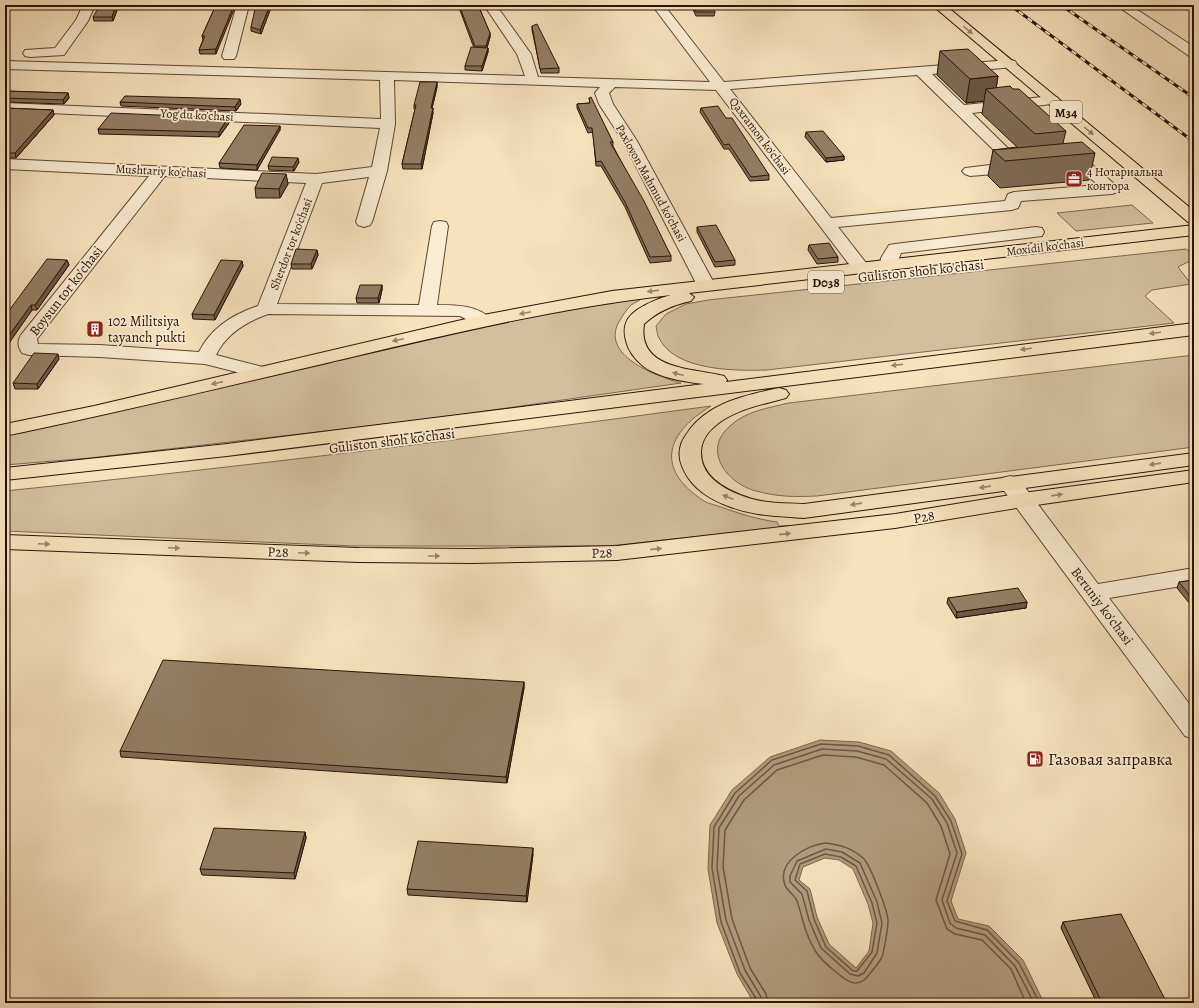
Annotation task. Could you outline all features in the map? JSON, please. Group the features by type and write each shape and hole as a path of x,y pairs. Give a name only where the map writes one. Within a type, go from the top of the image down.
{"main road":[{"name":"M34","path":"938,5 1039,88 1054,93 1103,126"},
{"name":"M34","path":"954,5 1194,219"},
{"name":"Moxidil ko'chasi","path":"706,285 1194,230"},
{"name":"Guliston shoh ko'chasi","path":"776,387 700,378 662,369 642,355 634,337 635,322 648,310 680,298 1194,240"},
{"name":"D038","path":"5,430 94,412 483,321 612,296 706,285"},
{"name":"Guliston shoh ko'chasi","path":"5,485 235,460 1194,329"},
{"name":"Guliston shoh ko'chasi","path":"5,474 776,387 1194,342"},
{"name":"Guliston shoh ko'chasi","path":"776,387 750,401 725,410 705,424 692,440 689,452 692,468 700,481 718,494 747,505 773,510 804,511 1017,492 1194,458"},
{"name":"Р28","path":"5,542 359,555 472,556 617,553 894,521 1017,492 1194,476"}],"street":[{"path":"19,52 59,52 82,20 89,5"},
{"path":"229,56 243,5"},
{"path":"490,5 524,54 533,81"},
{"name":"Qaxramon ko'chasi","path":"658,5 861,268"},
{"path":"1122,5 1191,49"},
{"path":"5,65 610,84 721,86 975,68 1010,64"},
{"path":"975,68 987,78"},
{"path":"922,72 962,110 1027,166 970,171"},
{"path":"364,222 379,171 388,124 387,76"},
{"name":"Paxlovon Mahmud ko'chasi","path":"610,84 602,93 606,104 630,141 706,285"},
{"path":"998,89 1028,115"},
{"path":"962,110 1016,105 1054,93"},
{"name":"Yog'du ko'chasi","path":"5,107 388,124"},
{"path":"826,223 1012,205 1014,197 1112,189 1056,141"},
{"path":"1057,163 1080,161"},
{"path":"5,177 11,164"},
{"name":"Mushtariy ko'chasi","path":"11,164 316,178 379,171"},
{"name":"Boysun tor ko'chasi","path":"161,171 28,339 29,349 100,351 205,358"},
{"name":"Sherdor tor ko'chasi","path":"266,309 275,282 316,178"},
{"path":"427,310 440,226"},
{"path":"889,265 890,258 895,249 1036,232"},
{"path":"966,240 983,254"},
{"path":"260,372 205,358 210,346 227,328 251,314 266,309 463,311 483,321"},
{"name":"Beruniy ko'chasi","path":"1017,492 1194,730"},
{"path":"1092,593 1194,576"}],"shaded area":[{"path":"1132,205 1153,223 1076,231 1057,213"},
{"path":"1186,249 1194,255 1194,259 1178,267 1191,284 1152,290 1145,296 1174,323 767,370 723,369 692,363 678,357 667,349 657,334 656,326 666,314 686,304 708,300"},
{"path":"647,296 631,305 622,316 615,332 617,344 623,353 633,362 658,375 681,383 430,419 90,458 5,465 5,436 280,371 614,299"},
{"path":"1194,355 1194,447 817,496 786,496 756,491 746,487 728,474 718,456 718,446 722,436 736,421 750,413 789,403"},
{"path":"711,406 695,417 684,428 676,440 672,452 673,464 678,477 688,489 708,503 749,516 777,522 779,526 806,525 608,546 353,546 5,531 5,491 358,452"}],"water":[{"path":"820,740 859,742 891,751 939,793 955,819 966,853 951,901 958,919 989,926 1023,960 1041,997 1041,1003 754,1003 737,974 717,923 708,869 710,825 732,790 770,757","holes":["825,858 839,860 853,869 868,904 873,923 869,951 856,968 829,944 817,917 810,889 799,880 803,867"]}],"building":[{"path":"100,5 116,5 112,17 93,17"},
{"path":"216,5 234,5 216,49 199,50 205,36 202,36"},
{"path":"256,5 270,5 260,30 251,27"},
{"path":"459,5 478,5 490,33 486,46 475,46"},
{"path":"693,5 711,5 715,12 696,12"},
{"path":"537,24 559,68 540,69 532,26"},
{"path":"471,47 488,48 482,66 465,66"},
{"path":"968,49 998,76 970,79 940,51"},
{"path":"420,82 437,82 421,164 402,164 416,105 414,105"},
{"path":"1010,86 1013,89 1019,89 1066,131 1035,134 986,89"},
{"path":"5,91 68,93 63,100 5,98"},
{"path":"125,96 240,99 235,107 120,102"},
{"path":"591,97 613,142 610,142 644,201 671,256 650,257 625,202 601,161 596,162 592,128 588,128 577,104 590,103 589,98"},
{"path":"718,106 726,118 732,118 769,175 751,177 729,144 724,145 701,108"},
{"path":"5,108 53,110 15,153 5,153"},
{"path":"111,113 228,118 219,132 98,129"},
{"path":"244,125 280,126 257,165 219,163"},
{"path":"823,131 844,156 826,158 806,132"},
{"path":"1082,142 1095,153 1005,161 993,150"},
{"path":"272,157 298,158 293,167 268,166"},
{"path":"262,173 286,174 279,189 255,188"},
{"path":"716,225 735,260 715,262 697,227"},
{"path":"829,243 838,257 818,259 809,245"},
{"path":"296,249 317,250 311,264 291,264"},
{"path":"47,259 67,260 35,305 31,305 5,341 5,316"},
{"path":"221,260 242,261 214,315 192,314"},
{"path":"360,285 382,285 378,298 356,298"},
{"path":"34,353 58,354 37,384 13,383"},
{"path":"1194,580 1194,601 1179,582"},
{"path":"1018,588 1027,602 957,612 948,598"},
{"path":"163,660 524,682 506,777 120,751"},
{"path":"214,828 305,832 294,873 200,869"},
{"path":"418,841 533,848 526,896 407,889"},
{"path":"1121,914 1167,1003 1102,1003 1063,922"}],"railway":[{"path":"1010,5 1194,142"},
{"path":"1061,5 1194,98"}],"place":[{"name":"4 Нотариальна контора","path":"1074,179"},
{"name":"102 Militsiya tayanch pukti","path":"95,329"},
{"name":"Газовая заправка","path":"1035,759"}]}
